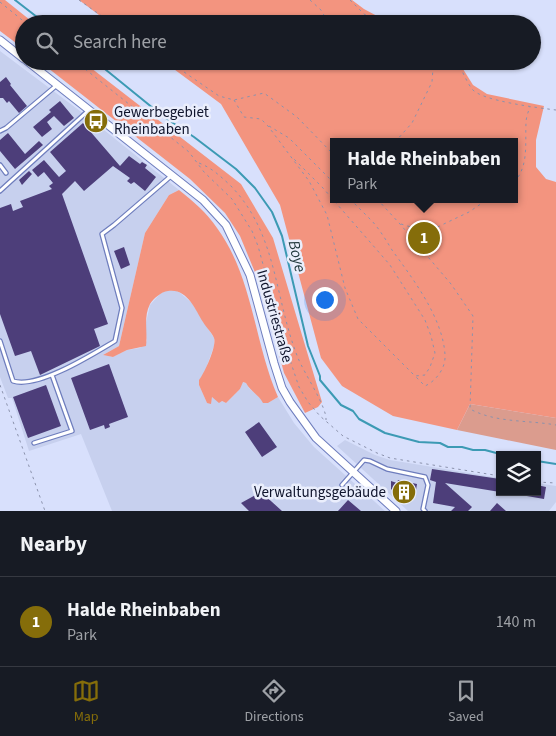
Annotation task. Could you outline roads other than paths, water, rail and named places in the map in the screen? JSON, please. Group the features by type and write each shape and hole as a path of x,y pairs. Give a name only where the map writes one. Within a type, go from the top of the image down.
{"street":[{"path":"0,40 15,52"},
{"name":"Industriestraße","path":"38,70 203,200 226,225 250,275 282,388 298,416 316,438 396,511"}],"lane":[{"path":"0,131 57,85"},
{"path":"0,191 89,110"},
{"path":"0,165 6,173"},
{"path":"0,341 14,381 20,383 42,379 115,341 122,308 102,234 172,175"},
{"path":"34,443 72,431 52,374"},
{"path":"342,485 364,460 388,469 425,477 428,485 423,509 425,511"}],"waterway":[{"name":"Boye","path":"15,0 34,15"},
{"name":"Boye","path":"106,70 164,117 236,169 255,188 272,212 282,236 308,346 320,380 341,405 353,411 359,419 385,433 419,442 440,443 448,447 462,447 496,453"},
{"name":"Boye","path":"541,462 556,464"}],"place":[{"name":"Gewerbegebiet Rheinbaben","path":"96,121"},
{"name":"Halde Rheinbaben","path":"424,238"},
{"name":"Verwaltungsgebäude","path":"404,492"}]}
